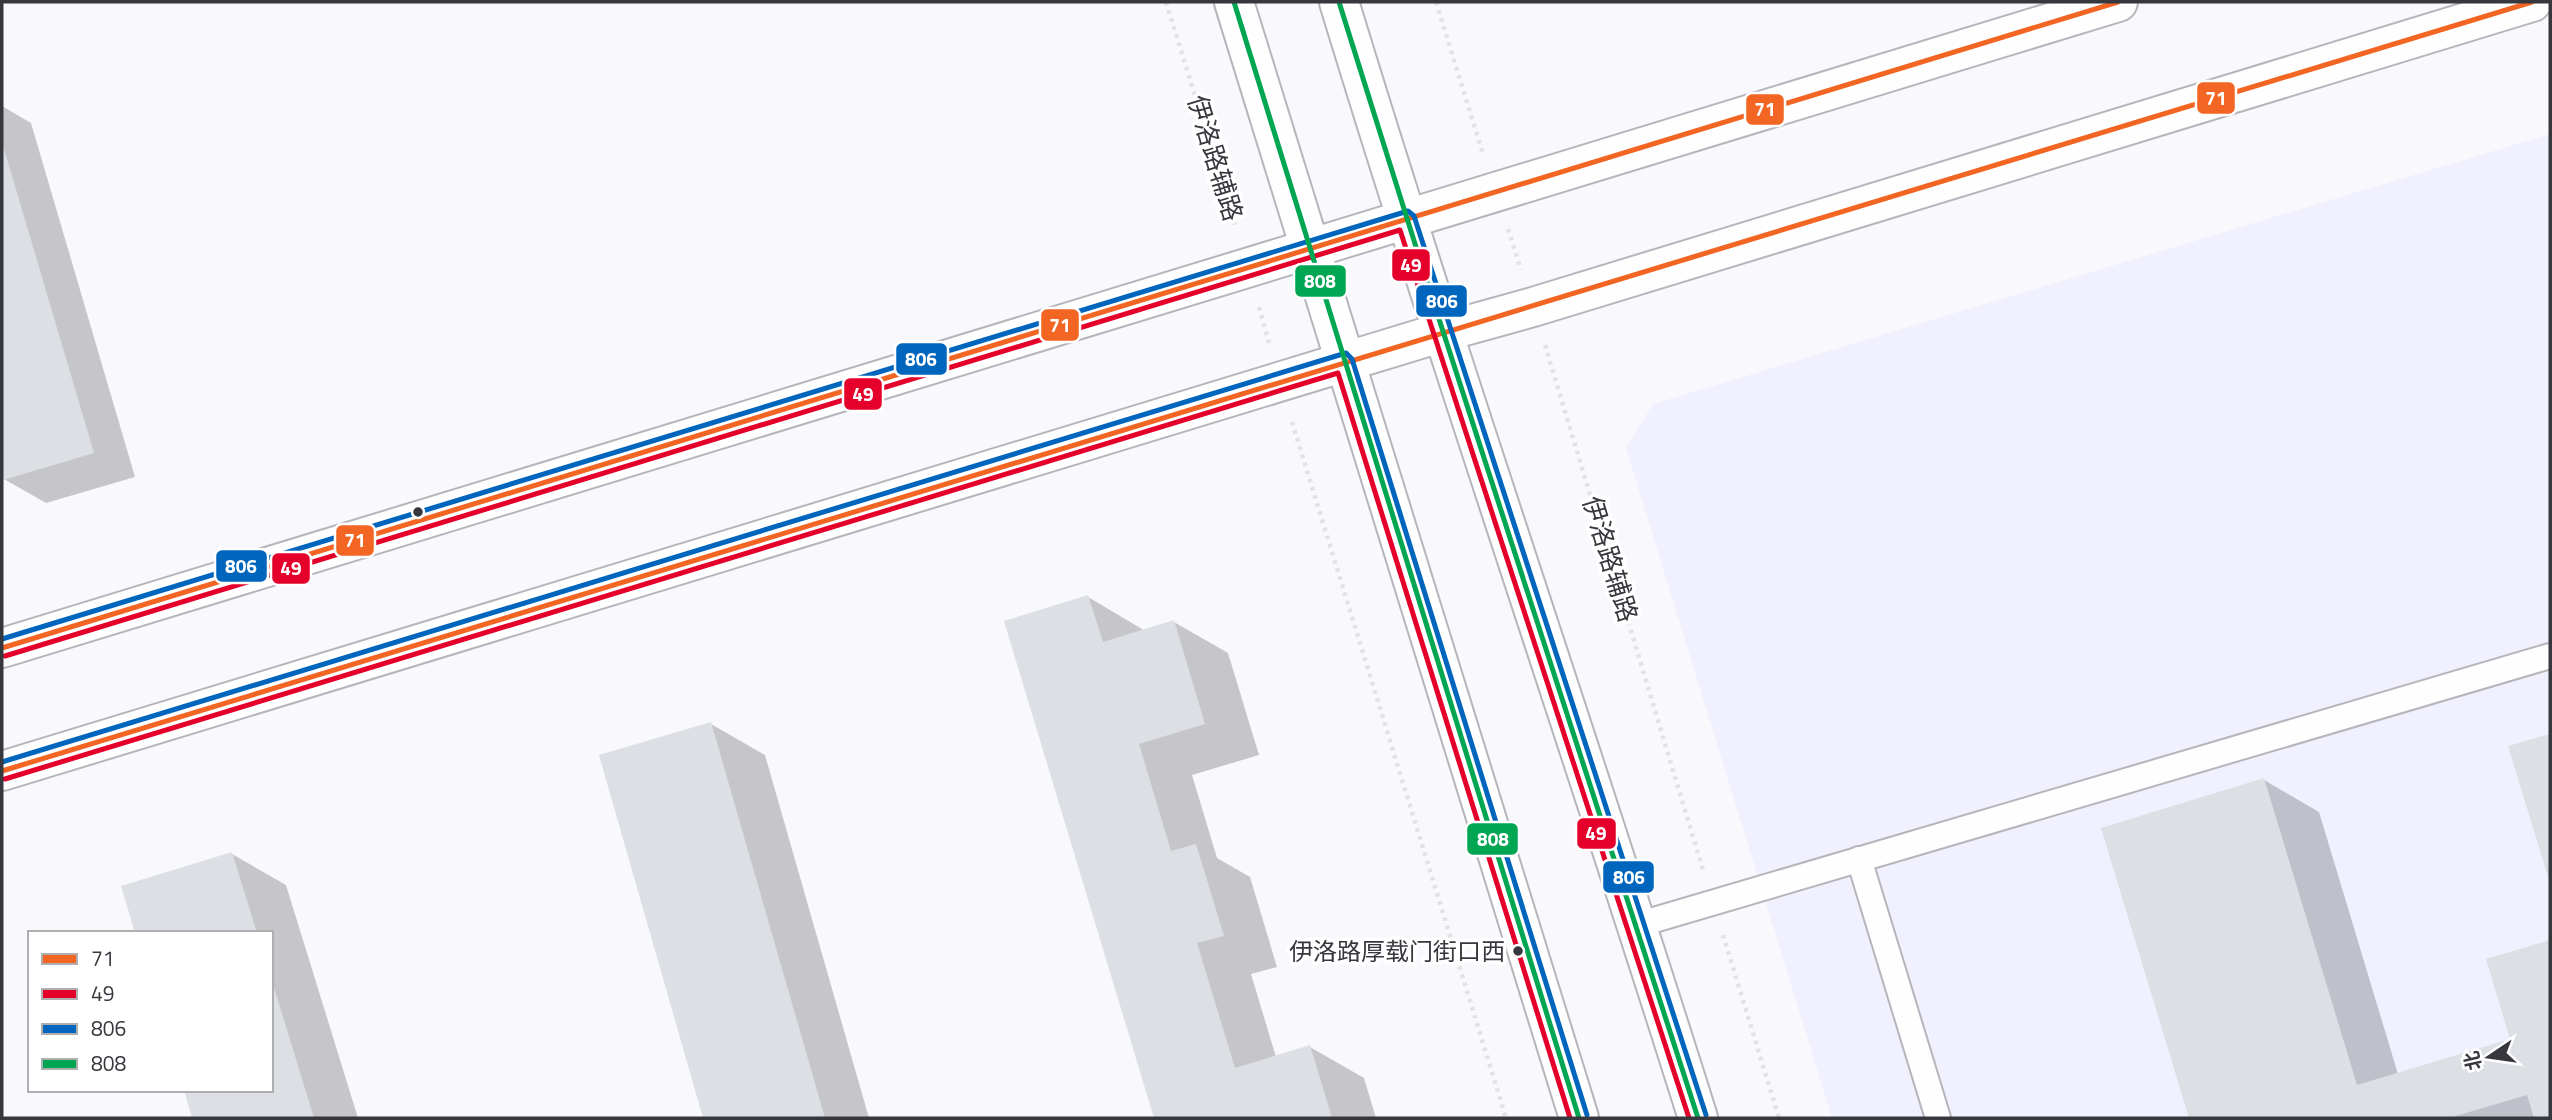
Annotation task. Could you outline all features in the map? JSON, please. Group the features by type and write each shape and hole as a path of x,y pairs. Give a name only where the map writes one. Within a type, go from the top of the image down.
{"main road":[{"path":"1234,2 1579,1118"},
{"path":"1339,2 1406,219 1698,1118"},
{"path":"2,648 2118,2"},
{"path":"2,771 2532,2"}],"lane":[{"path":"1637,925 2550,656"},
{"path":"1859,859 1938,1118"}],"path":[{"name":"伊洛路辅路","path":"1166,2 1506,1118"},
{"name":"伊洛路辅路","path":"1436,2 1534,307 1779,1118"}],"shaded area":[{"path":"2550,134 2550,1118 1832,1118 1626,448 1653,404"}],"building":[{"path":"2,142 94,453 3,480 2,476"},
{"path":"1088,595 1103,642 1174,620 1205,724 1139,744 1171,851 1196,844 1224,936 1197,943 1235,1068 1310,1045 1332,1118 1154,1118 1004,621"},
{"path":"711,722 825,1118 703,1118 599,755"},
{"path":"2550,734 2550,883 2508,746"},
{"path":"2264,778 2357,1085 2510,1039 2486,959 2550,940 2550,1118 2534,1118 2527,1095 2449,1118 2189,1118 2101,828"},
{"path":"232,852 256,931 134,931 121,886"},
{"path":"273,984 314,1118 192,1118 185,1092 273,1092"}],"transit line":[{"name":"808","path":"1234,2 1579,1118"},
{"name":"808","path":"1339,2 1698,1118"},
{"name":"71","path":"2,648 2118,2"},
{"name":"71","path":"2,771 2532,2"},
{"name":"806","path":"2,639 1408,211 1414,216 1706,1115"},
{"name":"49","path":"5,656 1400,230 1689,1118"},
{"name":"806","path":"2,762 1346,353 1352,359 1587,1115"},
{"name":"49","path":"5,779 1338,373 1570,1118"}],"place":[{"name":"伊洛路厚载门街口西","path":"1518,951"}]}
